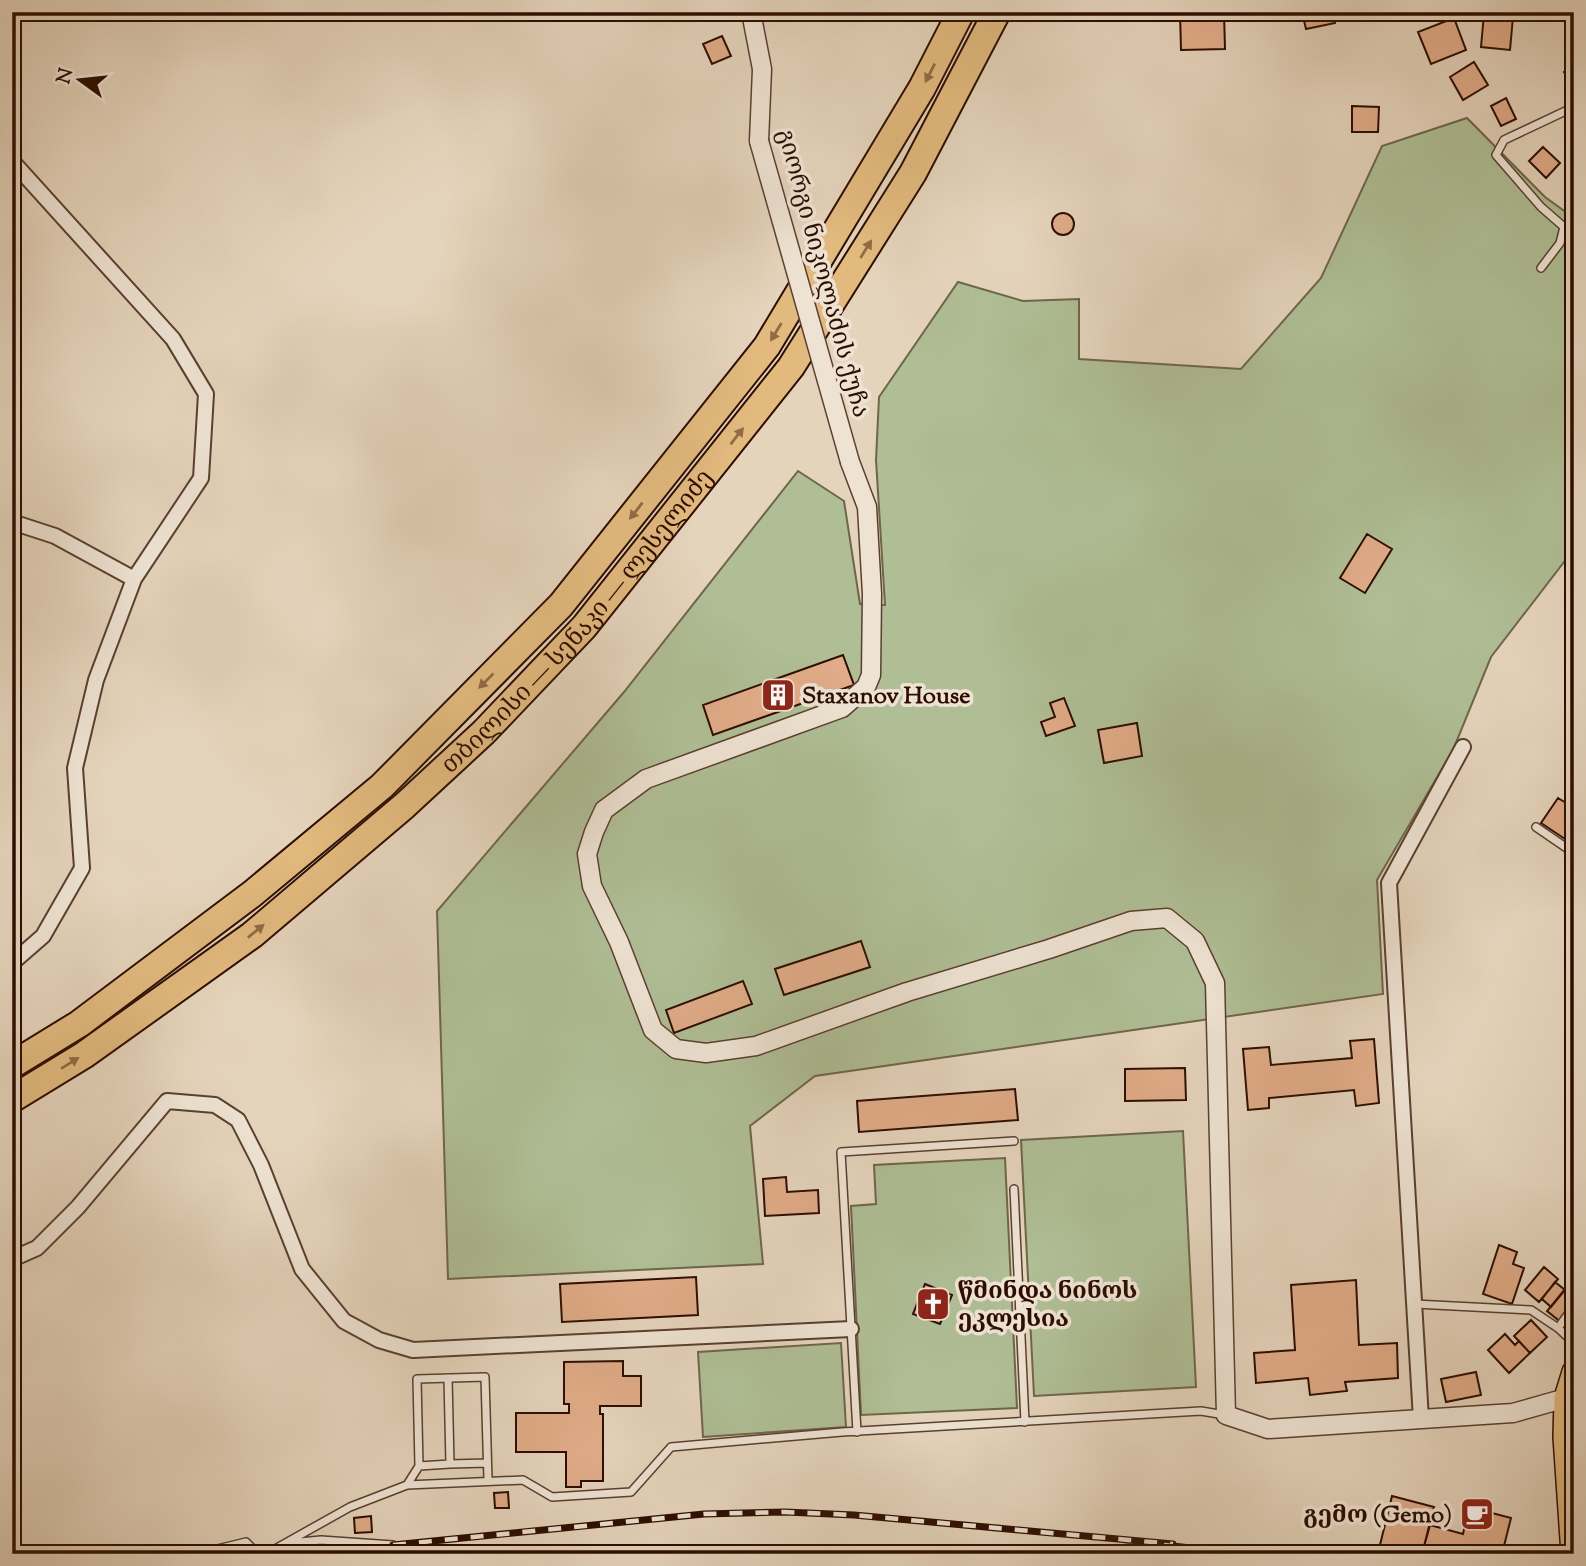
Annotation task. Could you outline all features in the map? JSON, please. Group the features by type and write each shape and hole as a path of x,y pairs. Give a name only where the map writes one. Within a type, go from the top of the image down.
{"highway":[{"name":"თბილისი — სენაკი — ლესელიძე","path":"12,1065 79,1024 242,902 382,786 561,605 767,346 922,88 961,12"},
{"name":"თბილისი — სენაკი — ლესელიძე","path":"12,1099 84,1055 252,935 404,806 484,732 584,628 791,366 913,173 997,12"}],"main road":[{"path":"1573,1554 1568,1417 1574,1372"}],"street":[{"name":"გიორგი ნიკოლაძის ქუჩა","path":"751,12 762,69 759,141 850,462 867,507 871,675 866,687 842,708 646,779 623,795 604,810 594,832 587,854 592,886 620,942 653,1030 676,1049 706,1053 756,1046 907,992 1131,921 1167,918 1195,941 1215,983 1226,1415"},
{"path":"1558,12 1574,14"},
{"path":"12,161 173,339 206,394 201,478 134,579 96,680 75,768 82,867 43,936 12,963"},
{"path":"12,522 55,536 134,579"},
{"path":"1421,1419 1389,883 1463,747"},
{"path":"12,1259 37,1248 78,1207 167,1101 215,1105 238,1120 261,1165 302,1269 344,1321 379,1340 413,1350 851,1329"},
{"path":"1226,1415 1268,1429 1513,1413 1568,1417"}],"lane":[{"path":"1541,268 1560,243 1564,227 1541,207 1496,155 1504,141 1574,107"},
{"path":"1536,827 1574,853"},
{"path":"856,1432 841,1152 1014,1141"},
{"path":"1014,1189 1026,1422"},
{"path":"1414,1304 1531,1310 1558,1328 1574,1343"},
{"path":"1558,1328 1574,1306"},
{"path":"407,1485 419,1466 417,1378 485,1377 488,1480"},
{"path":"448,1378 450,1464"},
{"path":"266,1554 350,1507 407,1485 523,1480 552,1497 631,1492 671,1447 856,1432 1201,1411 1226,1415"},
{"path":"419,1466 487,1463"},
{"path":"284,1544 321,1540 393,1545"},
{"path":"197,1554 246,1542 258,1554"}],"green space":[{"path":"1467,118 1545,197 1574,218 1574,549 1491,657 1453,750 1377,880 1383,994 815,1076 750,1126 763,1264 448,1279 437,911 624,692 798,471 844,501 860,604 885,605 876,460 879,397 958,282 1023,301 1079,299 1079,359 1241,369 1321,278 1382,146"},
{"path":"1183,1131 1196,1387 1034,1396 1021,1140"},
{"path":"1005,1158 1017,1408 861,1415 851,1206 876,1204 874,1165"},
{"path":"841,1343 846,1427 703,1437 698,1352"}],"building":[{"path":"1180,12 1224,12 1225,49 1181,50"},
{"path":"1302,12 1333,12 1335,23 1306,29"},
{"path":"1417,12 1439,12 1420,20"},
{"path":"1484,14 1513,17 1510,50 1481,47"},
{"path":"1454,18 1466,50 1431,64 1418,32"},
{"path":"722,36 731,56 712,64 703,44"},
{"path":"1474,62 1488,85 1463,100 1450,77"},
{"path":"1574,66 1574,88 1564,72"},
{"path":"1506,98 1516,119 1501,126 1491,106"},
{"path":"1352,106 1379,107 1378,132 1352,132"},
{"path":"1543,147 1560,163 1546,178 1529,161"},
{"path":"1063,213 1071,216 1074,224 1071,232 1063,235 1055,232 1052,224 1055,216"},
{"path":"1367,534 1392,549 1365,593 1340,578"},
{"name":"Staxanov House","path":"843,655 854,685 713,735 703,705"},
{"path":"1064,698 1075,726 1046,736 1041,722 1055,717 1050,703"},
{"path":"1137,723 1142,756 1104,763 1098,730"},
{"path":"1574,769 1574,789 1565,784"},
{"path":"1558,798 1574,808 1571,819 1574,821 1574,845 1541,823"},
{"path":"861,941 870,967 784,995 775,969"},
{"path":"743,981 752,1004 674,1033 666,1010"},
{"path":"1374,1039 1379,1103 1356,1106 1354,1090 1269,1098 1269,1108 1248,1110 1243,1049 1269,1047 1271,1065 1352,1058 1350,1041"},
{"path":"1185,1068 1186,1100 1125,1101 1125,1069"},
{"path":"1015,1089 1018,1120 859,1132 857,1101"},
{"path":"786,1177 787,1192 818,1190 819,1213 765,1216 763,1179"},
{"path":"1574,1212 1574,1247 1569,1247 1565,1213"},
{"path":"1499,1245 1517,1252 1513,1264 1524,1268 1512,1304 1483,1294"},
{"path":"1544,1267 1558,1279 1539,1302 1525,1290"},
{"path":"696,1277 698,1315 562,1322 560,1284"},
{"path":"1574,1278 1574,1319 1567,1327 1547,1311"},
{"path":"1356,1280 1359,1345 1397,1343 1398,1378 1345,1382 1347,1391 1310,1395 1308,1378 1256,1383 1254,1353 1295,1350 1291,1285"},
{"path":"1555,1282 1565,1290 1551,1307 1542,1299"},
{"name":"წმინდა ნინოს ეკლესია","path":"925,1284 952,1295 940,1324 913,1314"},
{"path":"1531,1320 1547,1337 1530,1353 1514,1336"},
{"path":"1505,1334 1515,1345 1519,1341 1530,1353 1509,1373 1488,1350"},
{"path":"623,1361 623,1376 641,1376 641,1406 600,1406 600,1414 603,1414 603,1481 581,1481 581,1487 566,1487 566,1452 516,1452 516,1413 569,1413 569,1404 564,1404 564,1362"},
{"path":"1476,1372 1481,1395 1446,1402 1441,1379"},
{"path":"508,1492 509,1508 495,1508 494,1493"},
{"path":"1392,1496 1434,1507 1422,1554 1378,1553"},
{"path":"1469,1507 1511,1518 1502,1554 1422,1554 1430,1525 1463,1534"},
{"path":"371,1516 372,1532 355,1533 354,1518"}],"railway":[{"path":"393,1545 704,1514 785,1512 854,1515 1173,1544"},
{"path":"1164,1545 1244,1554"},
{"path":"1048,1554 1129,1547"}],"place":[{"name":"Staxanov House","path":"778,695"},
{"name":"წმინდა ნინოს ეკლესია","path":"933,1304"},
{"name":"გემო (Gemo)","path":"1477,1514"}]}
